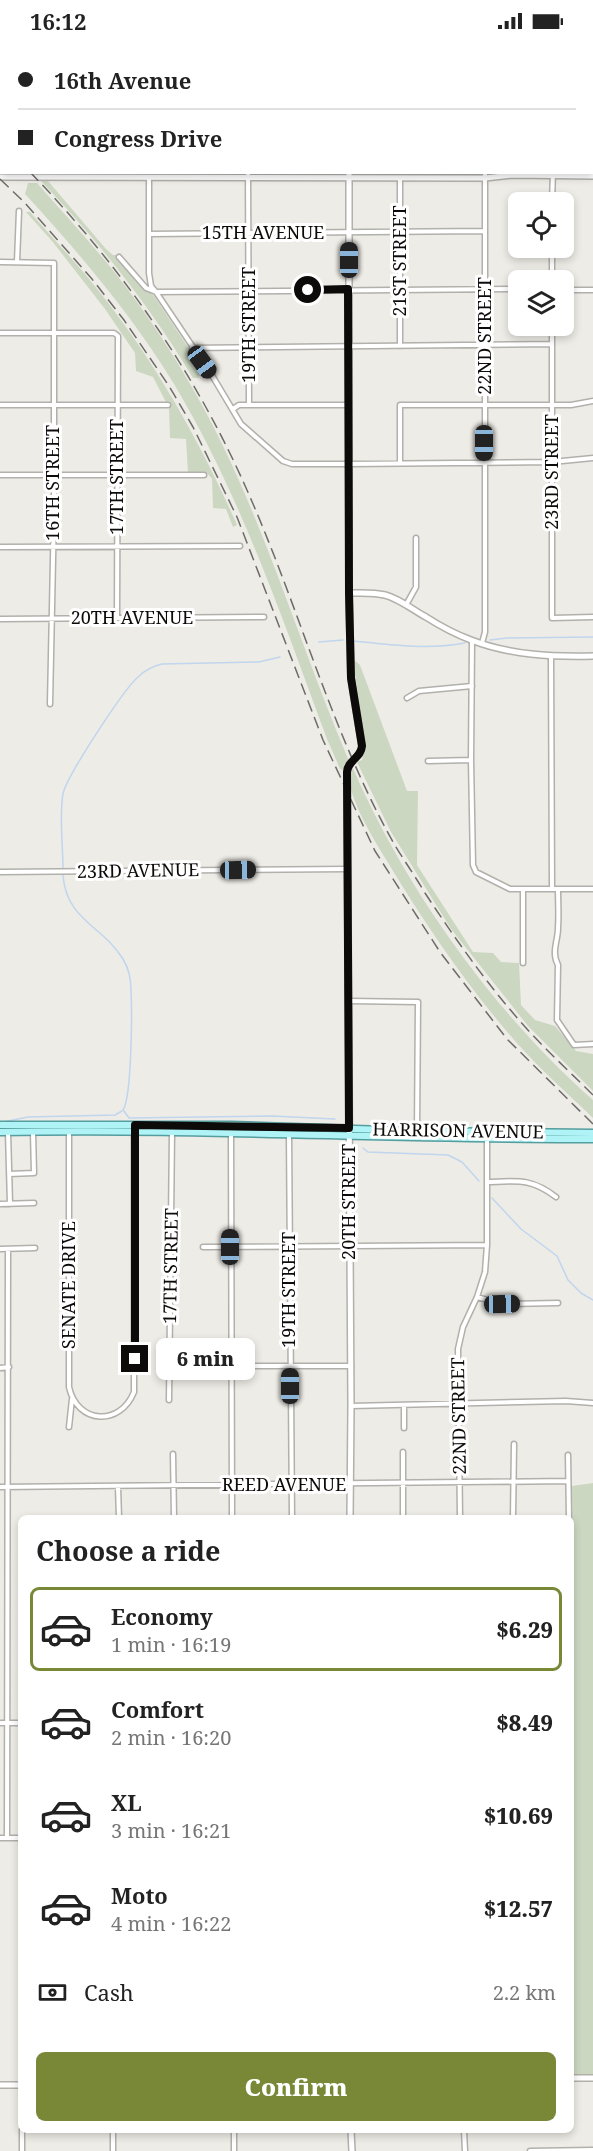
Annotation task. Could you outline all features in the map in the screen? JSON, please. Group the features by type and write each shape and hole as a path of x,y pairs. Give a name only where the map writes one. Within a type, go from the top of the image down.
{"main road":[{"name":"HARRISON AVENUE","path":"0,1125 593,1133"},
{"name":"HARRISON AVENUE","path":"0,1132 134,1128 172,1132 231,1129 349,1137 590,1139"}],"street":[{"path":"0,177 84,174 148,177 248,174 400,177 553,174 593,176"},
{"name":"19TH STREET","path":"248,174 249,405"},
{"path":"552,192 553,174"},
{"name":"20TH STREET","path":"349,175 349,593 351,678 362,746 359,756 348,768 350,1515"},
{"name":"22ND STREET","path":"482,644 485,632 485,175"},
{"path":"148,177 150,281 241,424 283,461 292,464 349,464 552,462 593,458"},
{"name":"21ST STREET","path":"400,177 400,346"},
{"path":"0,262 17,262 20,211"},
{"name":"15TH AVENUE","path":"149,234 485,231"},
{"path":"119,257 146,288 156,292 508,289"},
{"name":"16TH STREET","path":"17,262 54,262 50,704"},
{"path":"574,290 593,290"},
{"path":"0,333 55,333"},
{"name":"17TH STREET","path":"55,333 114,333 118,336 117,618"},
{"name":"23RD STREET","path":"552,336 552,618 593,617"},
{"path":"191,348 552,344"},
{"path":"400,463 400,405 571,405 593,401"},
{"path":"0,405 168,405"},
{"path":"233,409 239,405 349,405"},
{"path":"0,475 204,475"},
{"path":"406,604 416,587 416,538"},
{"path":"0,547 240,546"},
{"path":"349,593 387,596 406,604 451,632 482,644 520,653 551,657 593,656"},
{"name":"20TH AVENUE","path":"0,619 264,617"},
{"path":"472,641 471,760 473,865 476,872 510,889 593,889"},
{"path":"551,657 552,888"},
{"path":"407,698 419,692 471,686"},
{"path":"428,761 471,760"},
{"name":"23RD AVENUE","path":"0,872 348,868"},
{"path":"558,888 558,932 555,940 555,959 558,965 556,1020 574,1045 593,1044"},
{"path":"523,889 523,963"},
{"path":"349,1001 418,1002 417,1131"},
{"path":"72,1398 82,1410 104,1417 112,1416 124,1408 134,1392 134,1128"},
{"path":"231,1129 232,1515"},
{"path":"9,1174 34,1173 33,1131"},
{"name":"SENATE DRIVE","path":"69,1131 69,1387 72,1398 69,1427"},
{"path":"8,1132 10,1204"},
{"name":"17TH STREET","path":"169,1400 172,1132"},
{"name":"19TH STREET","path":"289,1134 291,1515"},
{"name":"22ND STREET","path":"460,1515 458,1349 463,1328 485,1272 488,1245 487,1139"},
{"path":"488,1182 525,1182 542,1186 556,1197"},
{"path":"0,1204 34,1203"},
{"path":"203,1247 488,1245"},
{"path":"0,1249 34,1248"},
{"path":"8,1249 8,1838"},
{"path":"477,1297 502,1304 558,1304"},
{"path":"202,1366 351,1366"},
{"path":"0,1368 9,1367"},
{"path":"351,1406 593,1402"},
{"path":"404,1405 404,1428"},
{"path":"513,1515 514,1444"},
{"path":"403,1452 403,1515"},
{"path":"173,1454 174,1515"},
{"path":"568,1455 569,1515"},
{"name":"REED AVENUE","path":"0,1487 460,1484 568,1481"},
{"path":"118,1486 119,1515"},
{"path":"0,1723 18,1723"},
{"path":"0,1838 18,1838"},
{"path":"574,2078 593,2078"},
{"path":"0,2085 18,2085"},
{"path":"22,2133 22,2151"},
{"path":"112,2133 113,2151"},
{"path":"234,2133 234,2151"},
{"path":"351,2133 352,2151"},
{"path":"464,2133 465,2151"},
{"path":"530,2151 593,2150"}],"green space":[{"path":"41,181 48,181 106,249 116,255 142,287 154,296 203,370 198,378 193,378 177,351 123,275"},
{"path":"28,183 37,183 113,270 177,361 217,433 258,525 349,761 344,770 340,769 327,739 259,558 198,426 158,358 123,309 66,239 25,194"},
{"path":"26,212 30,212 85,274 130,332 188,426 237,525 233,527 226,509 213,508 212,479 207,473 188,473 186,439 170,438 169,408 153,377 136,371 135,353 105,309 52,241"},
{"path":"353,659 360,665 407,791 418,791 417,865 473,952 493,953 501,962 519,963 521,1005 535,1020 555,1026 576,1051 593,1054 593,1091 528,1026 451,929 391,832 357,762 362,760 365,747"},
{"path":"352,766 373,812 398,857 455,946 521,1028 556,1066 593,1100 593,1118 515,1041 433,934 364,821 351,790"},
{"path":"593,1483 593,2077 574,2077 574,1515 572,1486"}],"waterway":[{"path":"490,640 593,637"},
{"path":"319,642 343,640"},
{"path":"353,641 423,646 465,643"},
{"path":"63,868 61,812 63,794 74,770 96,734 121,698 143,672 162,664 259,662 280,657"},
{"path":"63,875 66,890 78,913 115,948 125,963 129,975 131,1053 128,1088 123,1110"},
{"path":"3,1122 28,1117 115,1115 122,1111"},
{"path":"124,1111 129,1118 272,1116 335,1119"},
{"path":"363,1148 368,1152 448,1155 462,1162 479,1181"},
{"path":"492,1198 521,1229 557,1256 568,1280 581,1293 593,1300"}],"railway":[{"path":"32,174 64,208 126,285 182,366 207,409 250,497 268,540 352,758 371,801 397,848 425,893 499,997 535,1038 593,1095"},
{"path":"0,179 24,202 92,279 124,320 169,386 193,427 237,517 323,740 375,851 440,952 507,1039 593,1124"}],"route":[{"path":"135,1359 135,1125 349,1128 347,772 349,764 362,751 362,746 351,678 348,289 308,290"}]}
